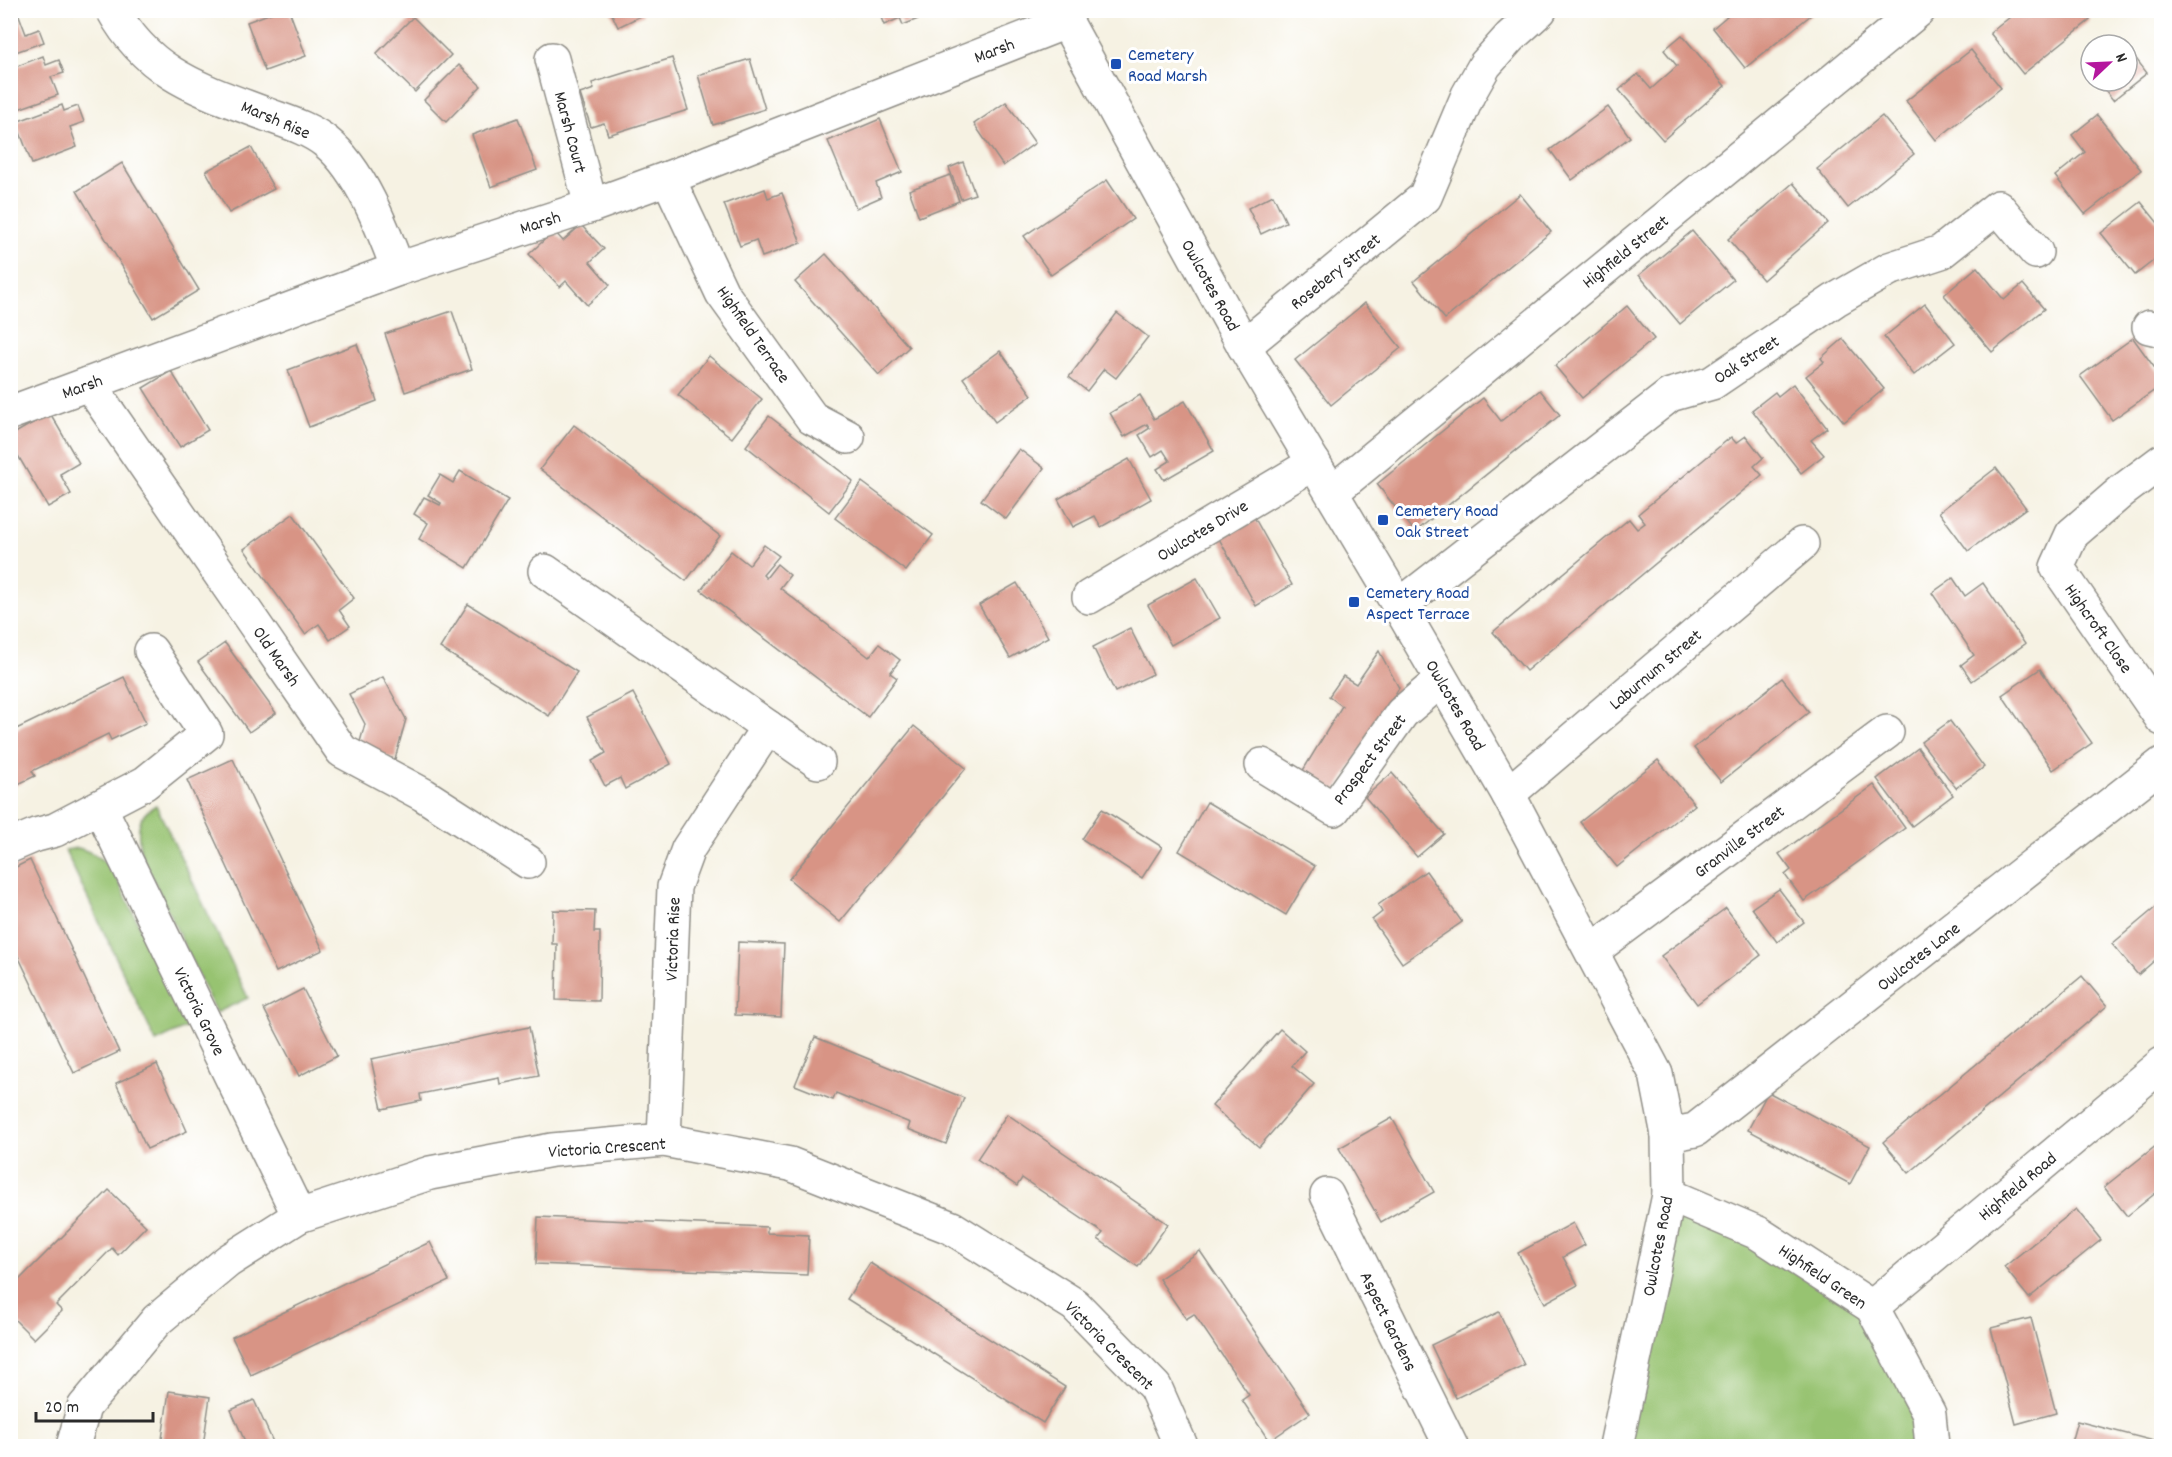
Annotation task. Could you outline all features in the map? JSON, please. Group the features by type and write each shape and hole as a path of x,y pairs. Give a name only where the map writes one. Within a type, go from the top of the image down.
{"street":[{"name":"Marsh Rise","path":"113,10 122,27 162,68 191,85 297,125 326,142 345,163 364,191 382,227 398,268"},
{"name":"Rosebery Street","path":"1244,346 1425,197 1468,94 1485,65 1510,37 1540,10"},
{"name":"Highfield Street","path":"1332,492 1919,10"},
{"name":"Marsh","path":"10,413 398,268 591,206 668,178 1063,16"},
{"name":"Owlcotes Road","path":"1063,16 1244,346 1332,492 1508,795 1656,1074 1668,1135 1669,1195 1616,1446"},
{"name":"Marsh Court","path":"552,59 591,206"},
{"name":"Highfield Terrace","path":"668,178 722,293 812,418 848,436"},
{"name":"Oak Street","path":"1399,606 1670,395 1712,383 1835,300 1889,269 1941,252 1998,207 2036,252"},
{"name":"Old Marsh","path":"89,384 342,751 424,795 528,862"},
{"name":"Highcroft Close","path":"2162,461 2121,491 2072,534 2057,567 2162,718"},
{"name":"Owlcotes Drive","path":"1089,597 1314,463"},
{"name":"Laburnum Street","path":"1508,795 1802,544"},
{"path":"545,571 818,762"},
{"path":"10,846 36,835 56,830 146,783 206,735 151,651"},
{"name":"Prospect Street","path":"1262,765 1334,809 1402,713 1442,680"},
{"name":"Victoria Rise","path":"664,1140 674,887 688,849 768,727"},
{"name":"Granville Street","path":"1592,951 1887,732"},
{"name":"Owlcotes Lane","path":"1668,1135 1695,1131 2162,764"},
{"name":"Victoria Grove","path":"100,807 299,1216"},
{"name":"Highfield Road","path":"1872,1307 2162,1064"},
{"name":"Victoria Crescent","path":"73,1446 84,1407 157,1320 228,1261 299,1216 430,1173 552,1149 664,1140 790,1164 952,1228 1075,1305 1155,1388 1181,1446"},
{"name":"Aspect Gardens","path":"1327,1195 1451,1446"},
{"name":"Highfield Green","path":"1669,1195 1758,1233 1872,1307 1929,1414 1932,1446"}],"green space":[{"path":"156,805 248,998 216,1013 141,853 139,826 144,815"},
{"path":"78,848 97,856 113,870 187,1027 156,1042 65,850"},
{"path":"1669,1195 1872,1307 1932,1446 1616,1446"}],"building":[{"path":"17,10 26,34 39,29 44,42 10,54 10,11"},
{"path":"279,10 289,10 306,56 265,71 247,22"},
{"path":"610,10 641,10 643,15 618,27"},
{"path":"878,10 932,10 933,13 903,25 900,18 884,25"},
{"path":"1734,10 1807,10 1811,15 1745,68 1713,28"},
{"path":"2019,10 2083,10 2090,20 2023,74 1990,33"},
{"path":"413,17 451,55 415,92 376,54"},
{"path":"1682,35 1725,86 1663,140 1619,90 1638,74 1651,89 1677,66 1664,50"},
{"path":"1971,50 2001,88 1936,140 1906,101"},
{"path":"43,56 46,65 59,60 64,73 51,77 58,95 10,112 10,69"},
{"path":"672,58 688,110 608,135 604,123 591,127 580,94 594,89 592,83"},
{"path":"750,59 765,109 713,125 698,75"},
{"path":"2139,63 2147,73 2139,79"},
{"path":"459,65 481,86 446,122 424,100"},
{"path":"2107,93 2122,93 2113,100"},
{"path":"1006,102 1035,143 1003,166 974,124"},
{"path":"62,105 64,111 78,106 84,122 70,127 77,147 32,164 16,122"},
{"path":"1608,107 1630,137 1572,180 1550,150"},
{"path":"2097,115 2141,170 2085,214 2055,176 2085,152 2072,135"},
{"path":"1882,116 1914,154 1848,208 1817,169"},
{"path":"518,118 537,170 491,187 472,135"},
{"path":"880,119 902,172 876,183 881,197 856,208 828,141"},
{"path":"251,147 274,189 229,213 206,171"},
{"path":"963,162 975,194 961,199 949,168"},
{"path":"122,163 199,290 153,318 77,191"},
{"path":"950,175 959,201 919,217 909,190"},
{"path":"1107,180 1133,219 1051,275 1024,236"},
{"path":"1793,183 1828,223 1763,280 1728,239"},
{"path":"765,189 768,198 782,193 801,243 762,257 756,240 740,246 724,204"},
{"path":"1520,194 1551,232 1445,319 1414,281"},
{"path":"1273,195 1286,222 1261,234 1248,208"},
{"path":"2141,202 2162,228 2162,254 2135,275 2101,233"},
{"path":"581,225 604,249 590,262 610,285 587,305 566,281 560,287 529,254 554,231 563,241"},
{"path":"1692,231 1733,280 1680,324 1639,275"},
{"path":"826,254 909,347 879,375 795,282"},
{"path":"1977,267 2004,300 2023,284 2044,309 1992,352 1944,295"},
{"path":"1365,303 1401,348 1331,405 1295,360"},
{"path":"1925,304 1955,343 1914,375 1884,337"},
{"path":"1627,306 1654,339 1582,398 1555,366"},
{"path":"452,311 472,369 405,392 385,334"},
{"path":"1117,313 1148,337 1116,378 1104,369 1087,391 1069,377"},
{"path":"2133,338 2162,378 2162,385 2112,420 2080,376"},
{"path":"1843,339 1884,389 1844,422 1806,376 1824,362 1821,358"},
{"path":"357,344 377,401 309,427 288,370"},
{"path":"1000,351 1032,395 995,422 963,378"},
{"path":"709,356 762,399 732,438 678,395"},
{"path":"171,371 208,430 180,447 143,388"},
{"path":"1793,384 1827,428 1811,440 1824,455 1801,473 1752,410 1775,392 1778,396"},
{"path":"1540,390 1560,415 1415,532 1377,484 1483,398 1501,421"},
{"path":"1140,395 1154,419 1185,401 1214,451 1164,480 1157,469 1170,461 1163,450 1152,457 1139,435 1150,428 1147,424 1124,437 1110,413"},
{"path":"50,413 79,463 60,474 71,494 48,507 10,442 10,436"},
{"path":"769,416 853,481 829,512 746,446"},
{"path":"574,425 720,536 686,581 540,469"},
{"path":"1746,436 1763,458 1754,466 1762,475 1526,671 1493,632 1629,519 1637,529 1645,523 1638,514 1731,437 1736,443"},
{"path":"1019,449 1044,468 1006,519 981,500"},
{"path":"1129,459 1151,499 1101,527 1095,516 1073,527 1058,499"},
{"path":"1996,468 2026,508 1968,551 1939,512"},
{"path":"460,471 508,500 467,568 419,539 428,523 414,514 424,497 440,505 441,503 428,495 440,475 453,483"},
{"path":"862,482 933,535 906,571 835,518"},
{"path":"293,514 354,598 339,610 350,626 330,640 319,624 305,634 244,549"},
{"path":"1253,515 1292,585 1256,606 1217,535"},
{"path":"764,545 779,556 763,575 766,578 777,564 790,575 780,588 869,657 879,644 900,660 890,673 897,678 868,717 701,590 731,551 749,565"},
{"path":"1197,578 1220,618 1171,645 1148,605"},
{"path":"1953,578 1965,596 1983,583 2025,644 1972,681 1961,665 1974,655 1932,593"},
{"path":"1017,583 1048,637 1010,658 979,605"},
{"path":"468,604 577,672 549,716 440,648"},
{"path":"1130,628 1153,674 1115,692 1093,647"},
{"path":"225,643 276,713 249,732 198,662"},
{"path":"1379,651 1399,688 1334,794 1302,772 1342,706 1329,696 1343,676 1356,684"},
{"path":"2040,669 2092,743 2053,770 2002,695"},
{"path":"124,677 146,723 111,740 108,734 32,771 35,776 10,788 10,732"},
{"path":"383,677 406,719 395,759 358,749 365,724 349,694"},
{"path":"1782,678 1809,712 1721,782 1694,748"},
{"path":"633,693 671,764 625,789 620,778 605,786 592,761 606,753 587,717"},
{"path":"1950,721 1984,767 1956,788 1921,742"},
{"path":"914,726 966,768 840,922 789,879"},
{"path":"1918,748 1953,795 1912,826 1877,779"},
{"path":"233,759 323,950 276,972 187,780"},
{"path":"1658,760 1695,805 1617,867 1580,822"},
{"path":"1392,773 1444,834 1417,857 1365,797"},
{"path":"1874,785 1905,828 1804,901 1785,875 1791,870 1779,854"},
{"path":"1207,802 1315,866 1286,915 1179,851"},
{"path":"1102,809 1162,847 1142,878 1082,839"},
{"path":"30,860 119,1052 74,1073 10,939 10,870"},
{"path":"1426,871 1462,922 1402,963 1372,920 1382,912 1378,905"},
{"path":"1779,889 1804,922 1777,942 1752,908"},
{"path":"2162,902 2162,954 2138,975 2112,944"},
{"path":"1726,908 1761,955 1697,1004 1661,956"},
{"path":"553,910 595,911 594,932 600,932 599,1001 556,1000 557,944 552,944"},
{"path":"738,942 784,944 781,1017 735,1015"},
{"path":"2082,976 2107,1006 1909,1173 1883,1142"},
{"path":"303,989 337,1056 299,1076 264,1009"},
{"path":"529,1027 539,1076 500,1084 499,1078 420,1094 421,1101 382,1109 371,1059"},
{"path":"1280,1029 1305,1051 1292,1066 1314,1084 1259,1147 1212,1106"},
{"path":"815,1037 964,1098 946,1144 908,1129 910,1123 836,1093 833,1100 795,1085"},
{"path":"157,1064 187,1131 147,1149 116,1083"},
{"path":"1768,1092 1870,1146 1850,1184 1748,1130"},
{"path":"1007,1114 1168,1224 1138,1267 1098,1239 1103,1233 1022,1178 1017,1186 977,1159"},
{"path":"1392,1118 1434,1192 1381,1222 1339,1148"},
{"path":"2162,1141 2162,1188 2127,1216 2104,1187"},
{"path":"109,1190 146,1226 118,1255 112,1248 56,1305 62,1311 34,1339 10,1315 10,1289"},
{"path":"2076,1209 2101,1240 2029,1298 2004,1267"},
{"path":"538,1217 767,1227 767,1233 809,1235 807,1275 536,1264"},
{"path":"1573,1223 1585,1245 1563,1257 1578,1285 1545,1303 1518,1253"},
{"path":"430,1242 449,1281 251,1375 232,1337"},
{"path":"1200,1251 1310,1413 1269,1441 1242,1400 1249,1395 1194,1314 1186,1319 1159,1279"},
{"path":"870,1263 1065,1387 1043,1423 847,1299"},
{"path":"1499,1312 1524,1365 1456,1398 1431,1345"},
{"path":"2031,1318 2056,1413 2016,1424 1991,1328"},
{"path":"169,1391 210,1397 203,1446 161,1446"},
{"path":"254,1400 273,1442 262,1446 247,1446 231,1410"},
{"path":"2077,1421 2162,1443 2162,1446 2070,1446"}],"place":[{"name":"Cemetery Road Marsh","path":"1116,64"},
{"name":"Cemetery Road Oak Street","path":"1383,520"},
{"name":"Cemetery Road Aspect Terrace","path":"1354,602"}]}
